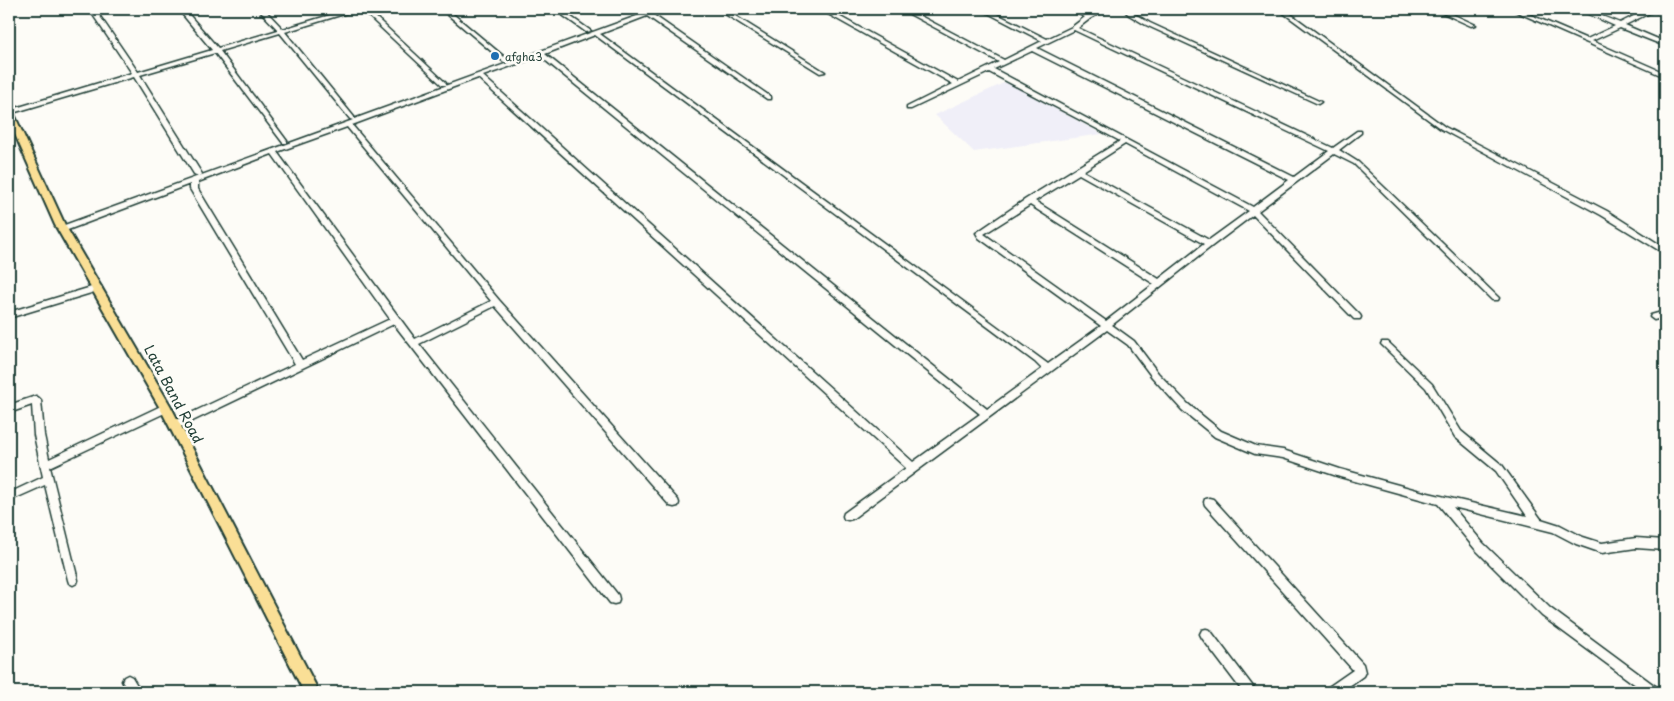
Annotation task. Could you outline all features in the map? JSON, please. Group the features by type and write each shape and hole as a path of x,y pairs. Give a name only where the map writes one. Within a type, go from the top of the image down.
{"main road":[{"name":"Lata Band Road","path":"10,116 61,227 166,408 312,692"}],"street":[{"path":"92,9 136,74 196,177 194,189 301,366"},
{"path":"181,9 216,50 285,142"},
{"path":"261,9 281,30 350,121 496,302 674,503"},
{"path":"10,116 136,74 355,9"},
{"path":"364,9 444,84"},
{"path":"444,9 506,61"},
{"path":"557,9 592,32 1048,369"},
{"path":"196,177 273,151 415,97 479,76 643,11 661,9"},
{"path":"720,9 822,72"},
{"path":"822,9 958,84"},
{"path":"903,9 1004,62"},
{"path":"983,9 1047,41"},
{"path":"1070,9 1089,17"},
{"path":"909,108 1074,28 1089,17 1106,9"},
{"path":"1126,9 1148,24 1318,102"},
{"path":"1281,9 1443,128 1604,213 1665,251"},
{"path":"1437,9 1473,25"},
{"path":"1513,9 1665,75"},
{"path":"1580,9 1665,44"},
{"path":"1588,41 1654,9 1665,14"},
{"path":"643,11 769,98"},
{"path":"1074,28 1333,150 1356,163 1495,298"},
{"path":"415,97 506,61 592,32"},
{"path":"1032,48 1294,180"},
{"path":"540,53 987,414"},
{"path":"989,69 1254,210 1357,317"},
{"path":"479,76 913,468"},
{"path":"61,227 285,142 350,121"},
{"path":"848,516 1106,326 1209,244 1358,132"},
{"path":"1125,141 980,233 1131,343 1155,375 1185,407 1218,434 1256,450 1283,454 1340,473 1556,528 1580,541 1602,548 1636,543 1665,544"},
{"path":"273,151 395,320 614,599"},
{"path":"1079,171 1209,244"},
{"path":"1029,201 1159,283"},
{"path":"9,315 98,288"},
{"path":"414,344 496,302"},
{"path":"1654,317 1665,314"},
{"path":"175,426 395,320"},
{"path":"1385,344 1429,386 1458,434 1499,468 1538,523"},
{"path":"9,409 36,400 39,436 73,580"},
{"path":"45,465 166,408"},
{"path":"9,497 49,478"},
{"path":"1441,500 1479,546 1546,612 1654,692"},
{"path":"1209,502 1359,668 1359,672 1331,692"},
{"path":"1206,634 1250,692"},
{"path":"128,681 135,692"}],"shaded area":[{"path":"1006,82 1102,134 974,152 935,115"}],"place":[{"name":"afgha3","path":"495,56"}]}
